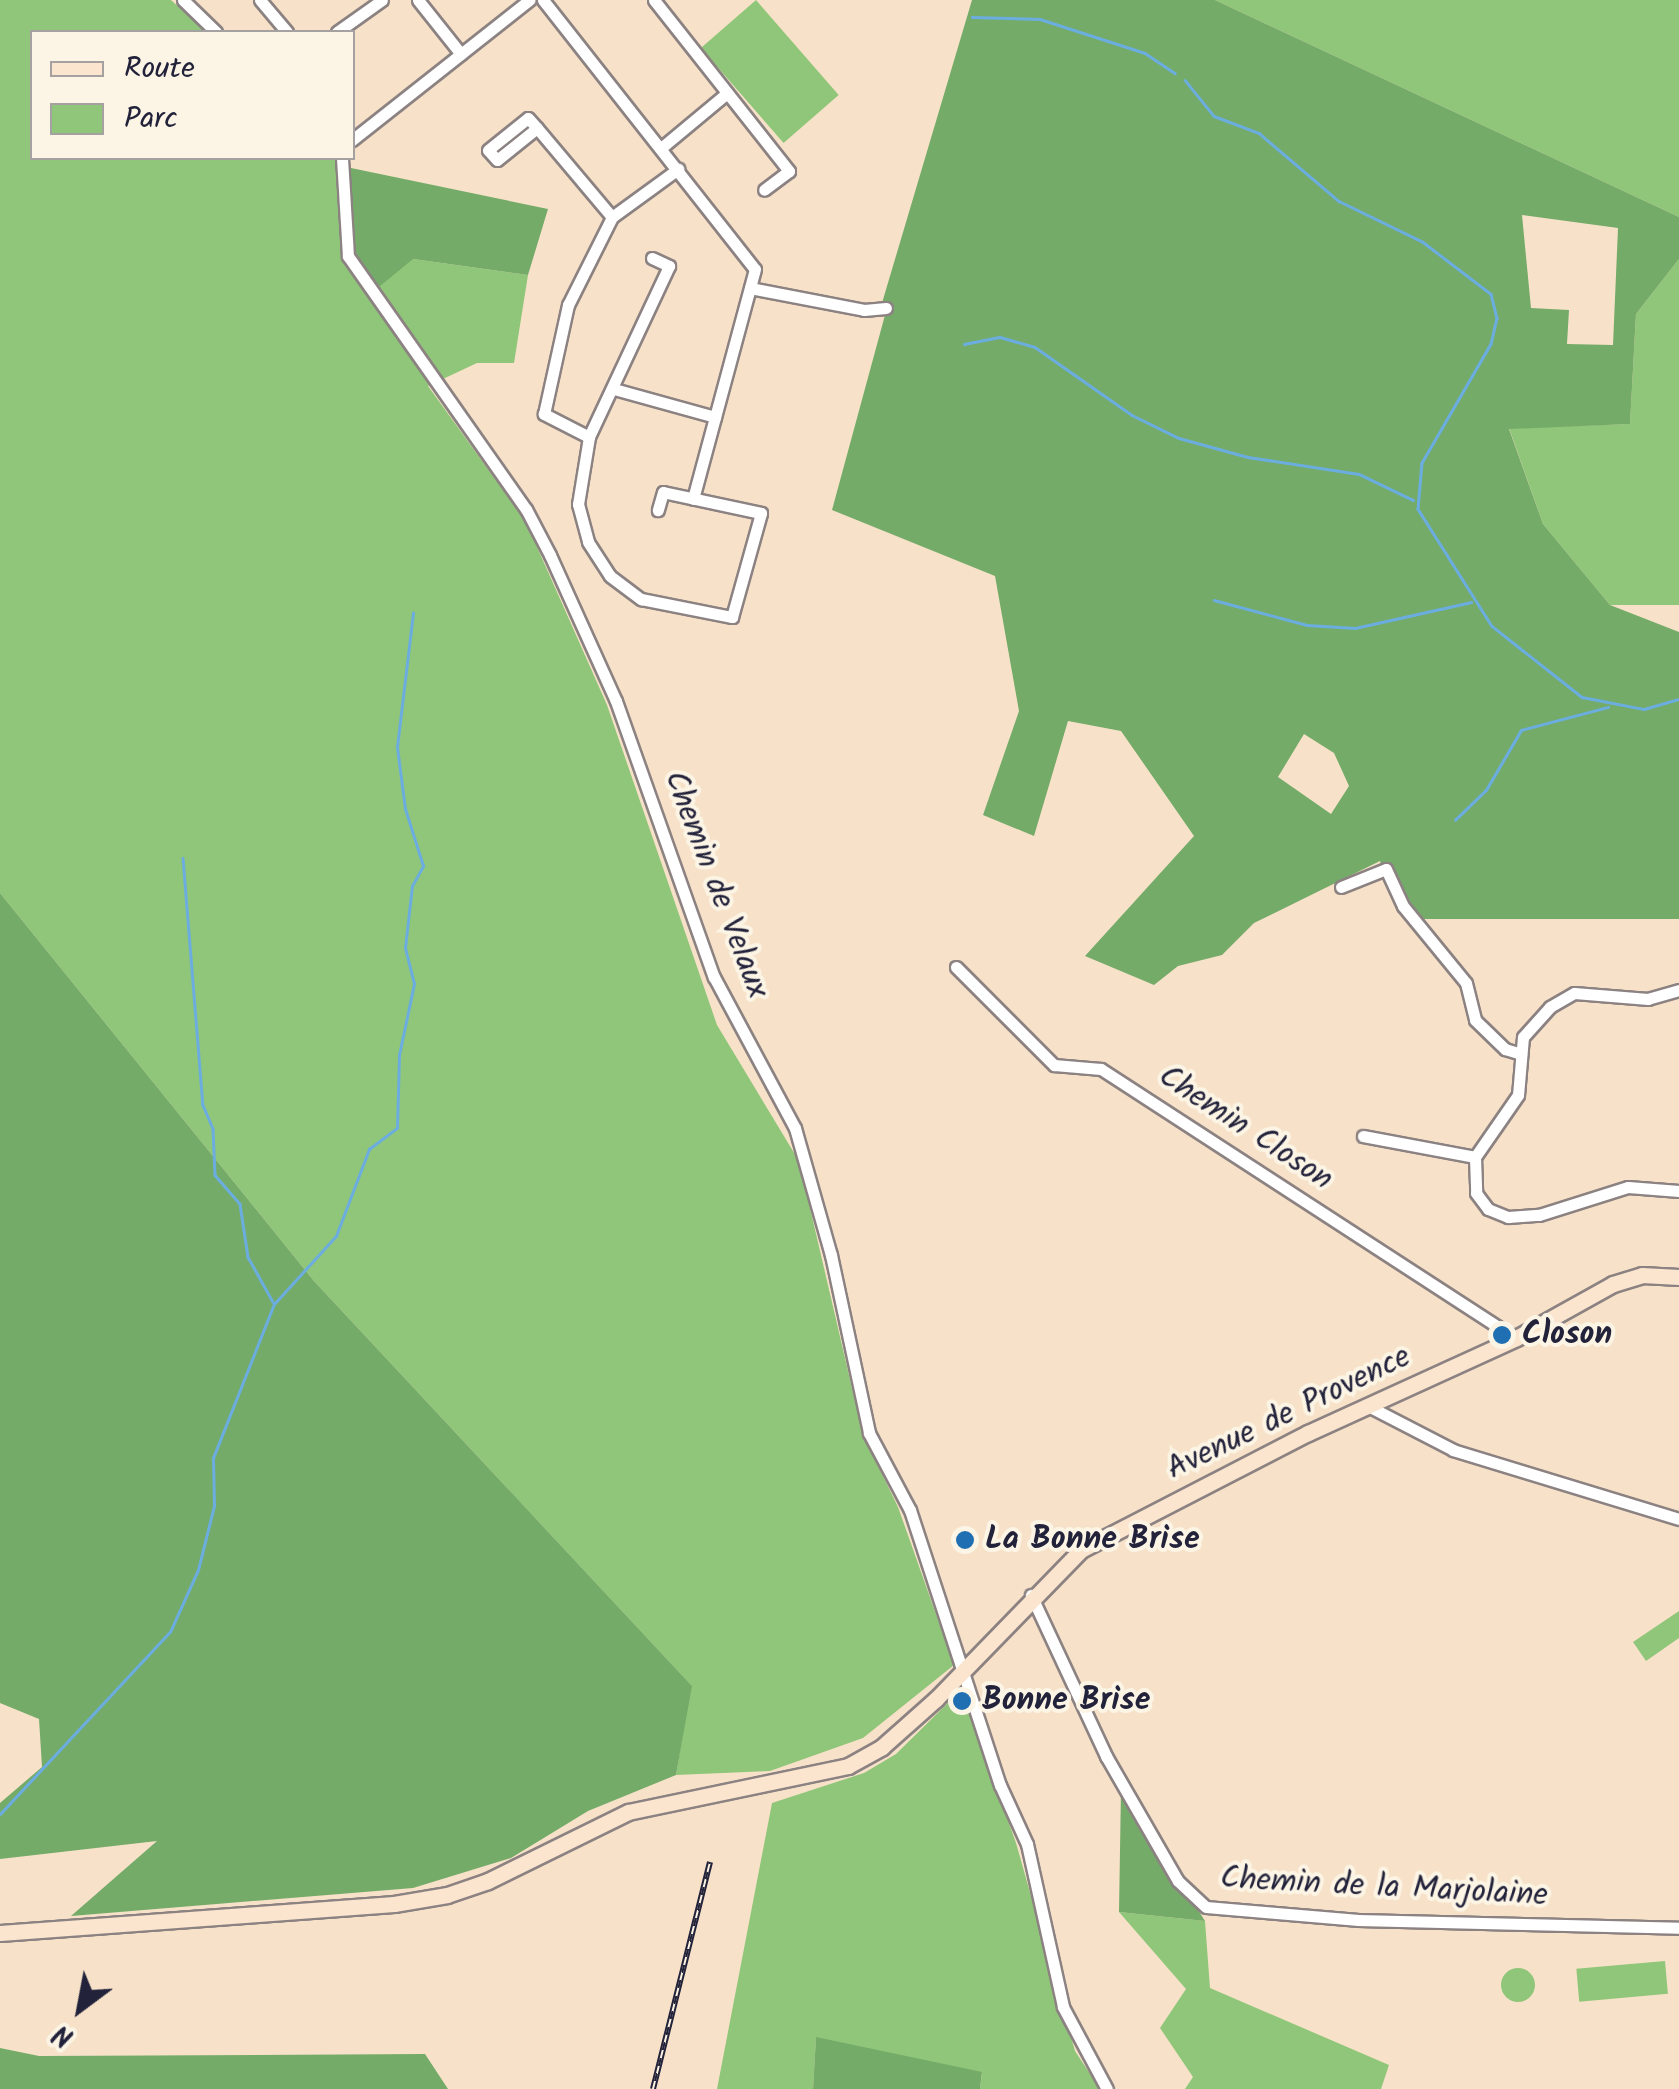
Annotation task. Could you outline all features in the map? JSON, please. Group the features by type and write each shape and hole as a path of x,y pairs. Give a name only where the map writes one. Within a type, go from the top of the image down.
{"street":[{"path":"182,0 214,30"},
{"path":"260,0 285,30"},
{"path":"341,30 382,0"},
{"path":"418,0 461,54"},
{"path":"355,138 528,0"},
{"path":"654,0 789,170 764,190"},
{"path":"547,1 755,270 693,499"},
{"path":"661,148 728,93"},
{"path":"537,128 612,217"},
{"name":"Chemin de Velaux","path":"342,160 348,256 526,509 550,555 616,701 714,976 796,1128 831,1255 868,1433 910,1510 963,1672 1027,1844 1063,2007 1107,2089"},
{"path":"590,437 544,414 568,306 612,217 678,170"},
{"path":"652,258 669,266 590,437 578,504 588,542 610,576 641,599 732,617 761,514 663,492 658,510"},
{"path":"750,288 886,308"},
{"path":"614,389 715,417"},
{"path":"1341,887 1386,869 1403,906 1466,983 1475,1020 1505,1049 1521,1054"},
{"name":"Chemin Closon","path":"956,967 1054,1065 1101,1068 1516,1338"},
{"path":"1679,990 1648,1000 1574,994 1532,1022 1521,1054 1523,1085 1474,1157 1476,1194 1488,1209 1508,1217 1539,1215 1628,1187 1679,1191"},
{"path":"1363,1136 1474,1157"},
{"name":"Avenue de Provence","path":"0,1933 447,1895 518,1868 628,1812 848,1766 882,1746 963,1672 1030,1595 1081,1550 1366,1405 1516,1338 1613,1284 1642,1275 1679,1277"},
{"path":"1366,1405 1453,1450 1679,1519"},
{"name":"Chemin de la Marjolaine","path":"1030,1595 1106,1756 1178,1881 1206,1907 1358,1920 1679,1928"}],"green space":[{"path":"0,0 171,0 204,30 30,30 30,160 335,160 354,175 347,238 413,259 528,275 514,363 477,363 428,386 526,522 607,705 717,1025 799,1161 863,1435 898,1507 954,1665 863,1738 770,1771 676,1775 691,1685 314,1281 0,893"},
{"path":"756,0 839,95 784,143 701,48"},
{"path":"972,0 1215,0 1679,217 1679,259 1636,314 1630,424 1509,429 1543,524 1610,605 1679,632 1679,919 1408,919 1390,893 1380,861 1254,923 1222,955 1178,966 1154,985 1085,956 1194,836 1121,731 1068,721 1034,836 983,815 1019,711 995,576 832,510 885,315 882,303","holes":["1522,215 1618,228 1613,345 1567,344 1569,310 1531,308","1304,734 1334,753 1349,786 1331,814 1278,777"]},
{"path":"1215,0 1679,0 1679,217"},
{"path":"351,168 548,209 528,275 413,259 374,291 347,238"},
{"path":"1679,259 1679,605 1610,605 1543,524 1509,428 1630,424 1636,314"},
{"path":"0,893 314,1281 692,1686 676,1775 588,1811 511,1858 413,1888 71,1916 157,1841 0,1859 0,1803 42,1767 39,1719 0,1703"},
{"path":"1679,1611 1679,1638 1646,1661 1633,1642"},
{"path":"962,1689 1016,1843 1075,2051 1100,2089 980,2089 982,2073 816,2038 813,2089 717,2089 772,1803 864,1773 896,1754"},
{"path":"1121,1789 1205,1921 1119,1912"},
{"path":"1119,1912 1205,1921 1210,1988 1389,2065 1381,2089 1185,2089 1193,2077 1160,2028 1186,1989"},
{"path":"1665,1961 1668,1994 1579,2002 1576,1969"},
{"path":"1518,1968 1530,1973 1535,1985 1530,1997 1518,2002 1506,1997 1501,1985 1506,1973"},
{"path":"816,2037 982,2072 980,2089 813,2089"},
{"path":"0,2048 39,2056 425,2054 448,2089 0,2089"}],"waterway":[{"path":"972,17 1040,19 1145,53 1175,73"},
{"path":"1185,80 1214,116 1259,133 1339,201 1423,242 1491,294 1497,318 1491,344 1422,463 1418,509 1492,626 1582,697 1644,709 1679,699"},
{"path":"964,344 1000,337 1035,347 1132,415 1179,438 1248,457 1359,474 1413,500"},
{"path":"1214,600 1307,625 1355,628 1471,602"},
{"path":"0,1814 170,1632 198,1570 214,1506 213,1458 274,1304 336,1236 369,1149 397,1128 399,1055 414,984 405,948 412,886 423,866 405,809 397,747 413,613"},
{"path":"1455,820 1486,790 1521,730 1608,707"},
{"path":"183,858 203,1105 213,1129 215,1175 240,1204 248,1257 273,1302"}],"railway":[{"path":"653,2089 710,1862"}],"place":[{"name":"Closon","path":"1502,1335"},
{"name":"La Bonne Brise","path":"965,1540"},
{"name":"Bonne Brise","path":"962,1701"}]}
